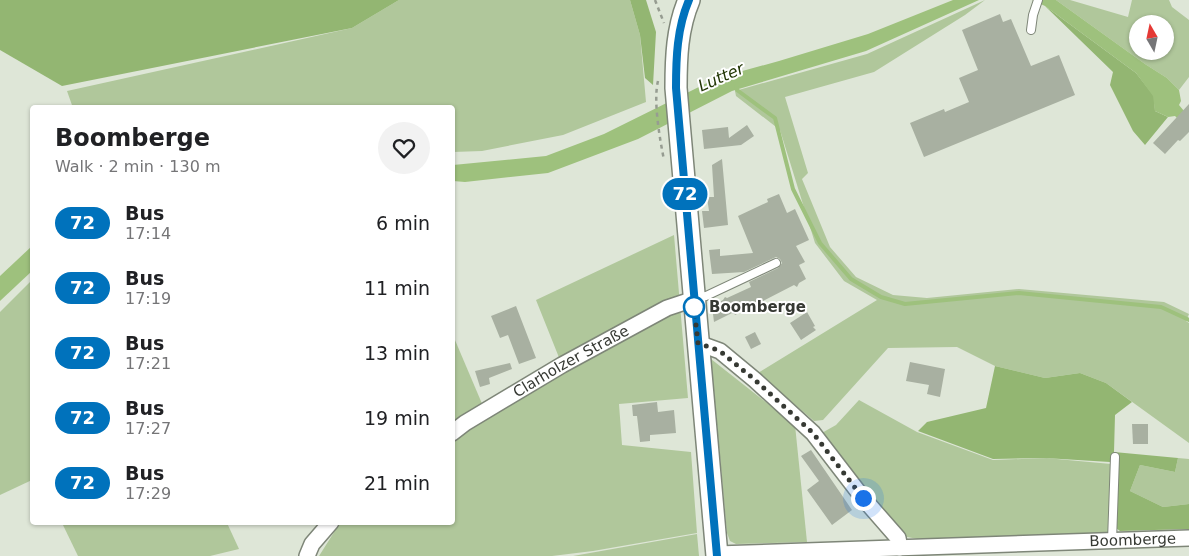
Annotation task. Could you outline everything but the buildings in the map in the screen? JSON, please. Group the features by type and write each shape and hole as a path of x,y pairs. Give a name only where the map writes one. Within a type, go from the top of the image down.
{"street":[{"path":"689,0 679,33 676,60 676,88 717,555"},
{"name":"Clarholzer Straße","path":"455,431 562,365 667,308 694,299"},
{"path":"698,343 720,351 813,433 863,498 898,538 900,548"},
{"path":"307,556 312,544 328,525"},
{"name":"Boomberge","path":"717,555 1189,538"}],"lane":[{"path":"1031,30 1038,0"},
{"path":"694,299 706,296 776,263"},
{"path":"1112,541 1114,457"}],"path":[{"path":"655,0 667,28"},
{"path":"656,97 660,141"}],"shaded area":[{"path":"0,0 399,0 352,28 62,86 0,50"},
{"path":"399,0 630,0 640,35 646,102 563,135 482,151 455,152 455,105 72,105 67,91 352,28"},
{"path":"630,0 646,0 656,32 653,85 645,78 640,35"},
{"path":"985,0 965,15 874,72 785,97 808,173 802,179 830,247 856,277 893,295 927,298 1019,289 1164,302 1189,314 1186,321 1189,323 1189,443 1106,383 1080,373 1045,378 995,366 957,347 888,348 823,420 814,421 758,373 877,300 844,281 815,243 780,130 736,96 735,91 867,54"},
{"path":"1056,0 1070,0 1128,17 1132,0 1169,0 1172,7 1189,20 1189,77 1179,90 1167,78 1139,60 1174,60 1174,15 1129,15 1129,52"},
{"path":"1045,6 1136,73 1154,96 1155,111 1168,117 1145,145 1133,131 1110,85 1113,72"},
{"path":"674,235 688,398 619,404 622,445 691,452 697,533 552,556 319,556 339,525 455,525 455,438 564,370 536,300"},
{"path":"30,282 30,481 0,495 0,312"},
{"path":"455,340 483,406 455,426"},
{"path":"711,359 795,425 807,542 736,544 730,541 727,533"},
{"path":"995,366 1045,378 1080,373 1106,383 1132,402 1115,415 1114,452 1178,458 1175,472 1140,465 1130,491 1163,507 1189,504 1189,529 1120,531 1116,528 1116,466 1110,462 1045,458 993,459 918,431 927,422 986,408"},
{"path":"859,400 917,432 993,460 1046,458 1111,464 1108,533 923,540 902,536 820,434 836,425"},
{"path":"1178,458 1189,459 1189,504 1163,507 1130,491 1140,465 1175,472"},
{"path":"63,525 228,525 239,549 210,556 78,556"},
{"path":"697,534 699,556 573,556"}],"water":[{"name":"Lutter","path":"953,0 979,0 866,51 732,91 638,139 548,173 465,182 455,181 455,165 546,156 604,134 717,78 868,34"},
{"path":"1032,0 1056,0 1129,52 1129,60 1139,60 1167,78 1179,90 1181,101 1179,105 1184,111 1177,118 1175,116 1168,117 1155,111 1153,96 1136,73 1045,6"},
{"path":"30,248 30,273 0,301 0,276"}],"waterway":[{"name":"Lutter","path":"736,86 737,90 775,118 793,189 820,243 851,279 881,297 905,304 1019,293 1161,307 1189,320"}],"bus line":[{"name":"72","path":"689,0 679,33 676,60 676,88 717,556"}],"place":[{"name":"Boomberge","path":"694,307"}],"route":[{"path":"694,307 698,343 720,351 813,433 863,498"}]}
